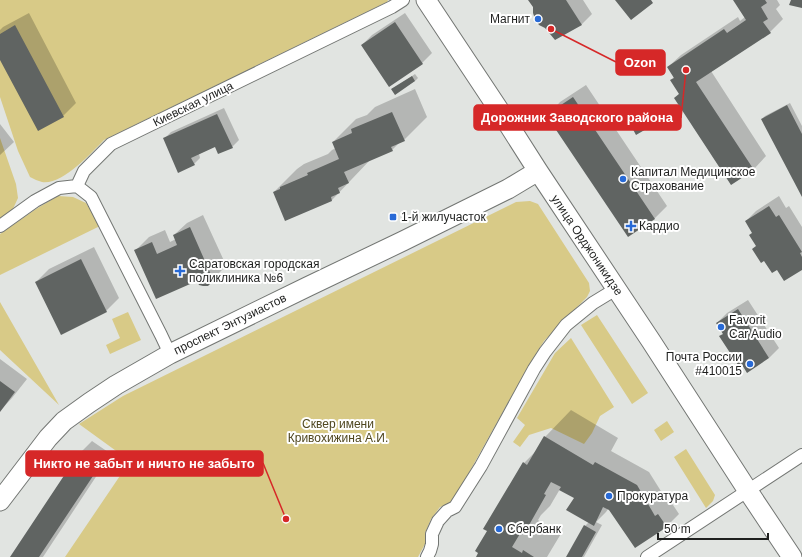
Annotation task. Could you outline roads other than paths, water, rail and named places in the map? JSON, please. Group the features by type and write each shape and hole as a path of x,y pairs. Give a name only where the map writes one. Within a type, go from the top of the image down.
{"main road":[{"name":"улица Орджоникидзе","path":"426,0 792,557"},
{"name":"проспект Энтузиастов","path":"0,501 48,438 64,421 116,384 170,354 508,189 538,170"}],"street":[{"name":"Киевская улица","path":"77,186 84,171 111,144 403,0"},
{"path":"0,226 35,201 59,188 77,186 91,197 170,354"},
{"path":"427,557 432,544 432,534 438,521 447,511 455,507 481,466 534,369 545,352 566,325 593,303 616,289"},
{"path":"647,557 802,455"}],"place":[{"name":"Магнит","path":"538,19"},
{"name":"Ozon","path":"551,29"},
{"name":"Дорожник Заводского района","path":"686,70"},
{"name":"Капитал Медицинское Страхование","path":"623,179"},
{"name":"1-й жилучасток","path":"393,217"},
{"name":"Кардио","path":"631,226"},
{"name":"Саратовская городская поликлиника №6","path":"180,271"},
{"name":"Favorit Car Audio","path":"721,327"},
{"name":"Почта России #410015","path":"750,364"},
{"name":"Прокуратура","path":"609,496"},
{"name":"Никто не забыт и ничто не забыто","path":"286,519"},
{"name":"Сбербанк","path":"499,529"}],"park label":[{"name":"Сквер имени Кривохижина А.И.","path":"338,431"}]}
